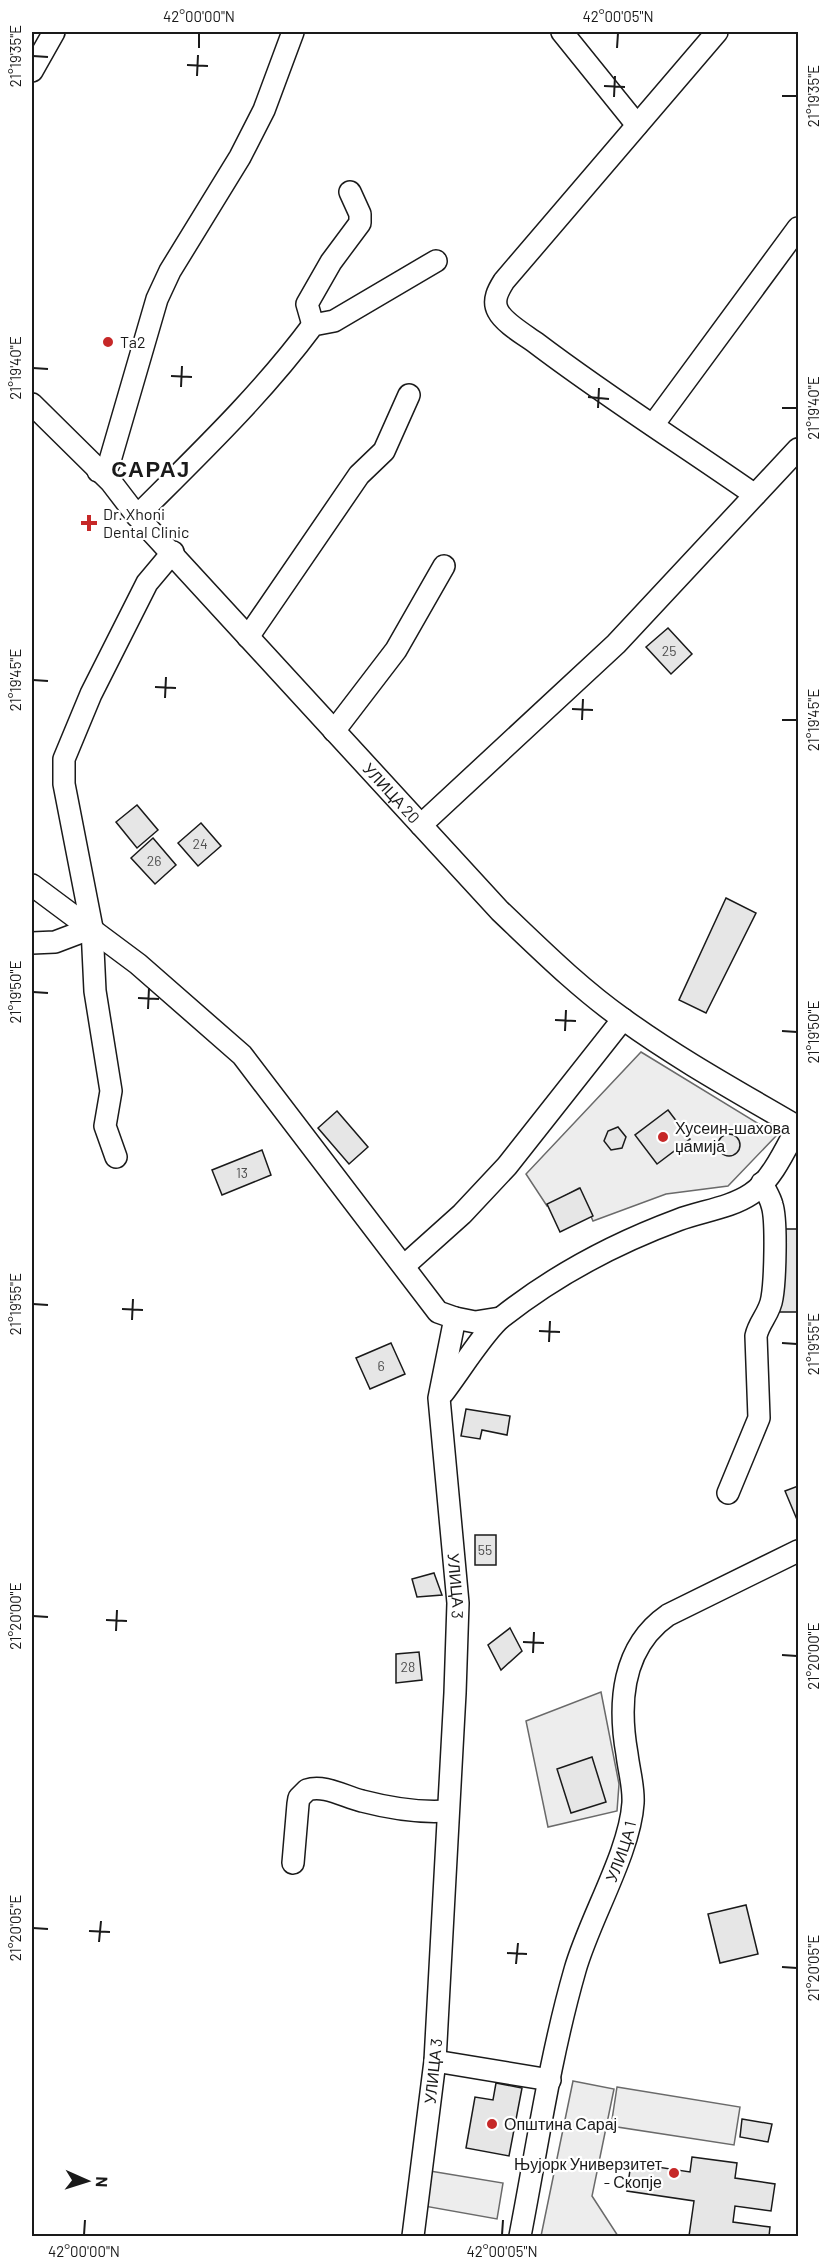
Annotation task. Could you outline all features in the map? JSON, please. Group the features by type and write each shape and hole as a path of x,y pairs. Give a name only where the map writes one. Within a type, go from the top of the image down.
{"street":[{"path":"32,71 54,32"},
{"path":"98,471 110,464 157,299 170,270 240,157 264,110 293,32"},
{"path":"717,32 504,281 498,291 496,301 498,312 513,325 755,495"},
{"path":"558,34 637,124"},
{"path":"313,325 307,304 314,289 360,223 360,214 350,192"},
{"path":"653,425 798,228"},
{"path":"137,516 236,417 288,358 313,325 334,321 436,261"},
{"path":"248,637 359,475 384,451 409,395"},
{"name":"УЛИЦА 20","path":"32,404 111,482 137,516 500,911 568,975 624,1019 798,1126"},
{"path":"421,825 616,644 798,449"},
{"path":"116,1157 105,1126 111,1090 95,991 92,928 64,784 64,759 91,694 147,583 172,552"},
{"path":"334,730 396,650 444,567"},
{"path":"32,885 92,928 183,1000 242,1055 438,1312 475,1322 500,1318"},
{"path":"32,944 55,942 92,928"},
{"path":"404,1266 462,1214 507,1166 624,1019"},
{"path":"439,1398 500,1318 556,1280 631,1239 679,1219 740,1200 762,1183 798,1126"},
{"path":"728,1493 759,1418 756,1336 772,1299 773,1239 772,1206 762,1183"},
{"name":"УЛИЦА 3","path":"413,2236 435,2061 458,1603 439,1398 455,1318"},
{"name":"УЛИЦА 1","path":"520,2236 563,2014 581,1951 625,1839 632,1813 633,1794 623,1712 626,1676 636,1651 651,1629 668,1615 798,1551"},
{"path":"293,1863 299,1798 307,1790 321,1788 361,1801 418,1811 447,1811"},
{"path":"435,2061 550,2080"}],"shaded area":[{"path":"641,1052 777,1135 728,1186 666,1194 593,1221 579,1188 547,1206 526,1174"},
{"path":"601,1692 619,1784 617,1811 548,1827 526,1721"},
{"path":"573,2081 614,2089 592,2196 618,2236 541,2236"},
{"path":"617,2087 740,2107 734,2145 611,2126"},
{"path":"430,2171 503,2183 497,2219 424,2206"}],"building":[{"path":"668,628 692,654 671,674 646,647"},
{"path":"137,805 158,830 137,848 116,822"},
{"path":"201,823 221,846 198,866 178,843"},
{"path":"153,838 176,865 155,884 131,858"},
{"path":"726,898 756,913 706,1013 679,1000"},
{"name":"Хусеин-шахова џамија","path":"668,1110 690,1139 657,1164 635,1135"},
{"path":"337,1111 368,1147 349,1164 318,1128"},
{"path":"618,1127 626,1137 622,1148 611,1150 604,1141 608,1131"},
{"path":"729,1134 737,1137 740,1145 737,1153 729,1156 721,1153 718,1145 721,1137"},
{"path":"262,1150 271,1175 222,1195 212,1170"},
{"path":"580,1188 593,1216 560,1232 547,1204"},
{"path":"775,1229 798,1229 798,1312 774,1312"},
{"path":"391,1343 405,1374 370,1389 356,1358"},
{"path":"466,1409 510,1416 507,1435 482,1430 480,1439 461,1436"},
{"path":"798,1486 798,1522 785,1491"},
{"path":"475,1535 496,1535 496,1565 475,1565"},
{"path":"434,1573 442,1595 417,1597 412,1579"},
{"path":"510,1628 522,1651 501,1670 488,1645"},
{"path":"419,1652 422,1680 396,1683 396,1654"},
{"path":"592,1757 606,1802 571,1813 557,1769"},
{"path":"746,1905 758,1954 720,1963 708,1914"},
{"name":"Општина Сарај","path":"496,2083 522,2088 509,2156 466,2148 475,2097 493,2100"},
{"path":"742,2119 772,2124 768,2142 740,2137"},
{"path":"692,2157 737,2163 735,2178 775,2184 771,2211 735,2206 733,2222 770,2227 769,2236 689,2236 694,2201 627,2191 631,2163 690,2172"}],"place":[{"name":"Ta2","path":"108,342"},
{"name":"Dr. Xhoni Dental Clinic","path":"89,523"},
{"name":"Хусеин-шахова џамија","path":"663,1137"},
{"name":"Општина Сарај","path":"492,2124"},
{"name":"Њујорк Универзитет - Скопје","path":"674,2173"}],"district":[{"name":"САРАЈ","path":"151,469"}]}
